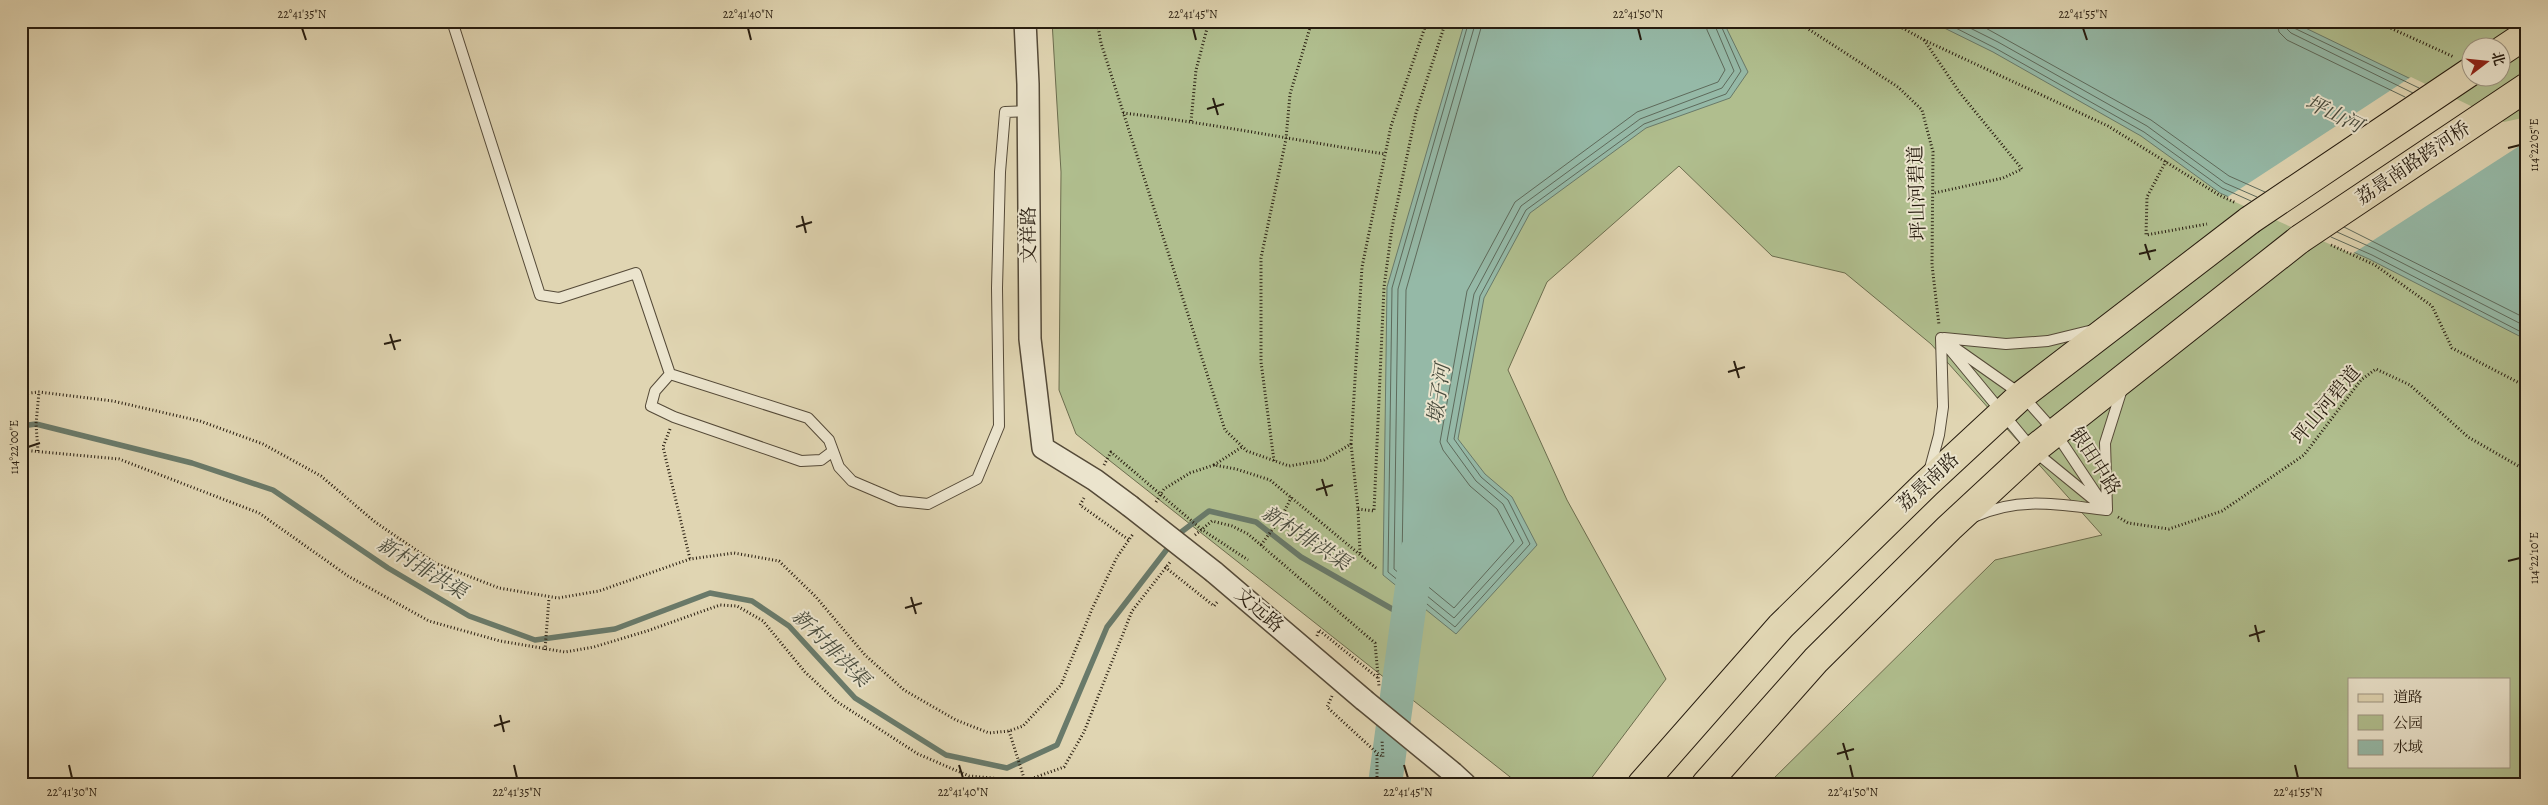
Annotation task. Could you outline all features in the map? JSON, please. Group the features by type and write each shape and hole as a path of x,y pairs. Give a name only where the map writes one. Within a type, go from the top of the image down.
{"main road":[{"path":"2510,45 2527,34"},
{"path":"2247,213 2460,70"},
{"name":"荔景南路跨河桥","path":"2311,240 2527,87"},
{"name":"荔景南路","path":"1642,784 1782,626 1926,484 2022,395 2110,326 2247,213"},
{"path":"1706,784 1816,660 1949,528 2033,450 2132,370 2311,240"}],"street":[{"name":"文祥路","path":"1025,21 1028,111 1030,340 1043,448"},
{"name":"文远路","path":"1043,448 1130,506 1371,694 1459,778"}],"lane":[{"path":"452,21 540,295 559,298 636,273 670,374"},
{"path":"670,374 808,418 829,440 839,468 852,481 899,501 928,504 976,479 999,426 997,288 1000,172 1005,112 1028,111"},
{"path":"1926,484 1939,435 1943,407 1941,338 1978,343 2040,342 2110,326"},
{"name":"银田中路","path":"1941,338 2022,395 2055,432 2107,510"},
{"name":"银田中路","path":"1941,338 2002,415 2033,450 2107,510"},
{"path":"1949,528 1988,510 2032,502 2107,510 2105,444 2117,400 2132,370"},
{"path":"670,374 655,391 651,406 674,417 801,462 821,460 833,451"}],"path":[{"path":"1097,21 1100,42 1122,113 1225,430 1247,451 1289,466 1324,460 1351,444"},
{"path":"1191,121 1196,70 1209,21"},
{"path":"1274,461 1262,362 1262,258 1286,139 1290,94 1312,21"},
{"path":"1360,554 1358,509 1351,444 1362,267 1391,126 1427,21"},
{"path":"1358,509 1374,511 1384,287 1392,228 1416,113 1446,21"},
{"path":"1890,21 1924,40 2108,126 2247,213"},
{"path":"2375,21 2460,63"},
{"name":"坪山河碧道","path":"1800,22 1898,87 1922,110 1933,152 1932,265 1941,338"},
{"path":"1924,40 1960,93 2022,170 2003,178 1934,193"},
{"path":"1122,113 1191,121 1286,139 1385,154"},
{"path":"2166,162 2147,197 2146,234 2214,223"},
{"path":"2311,240 2375,265 2432,306 2452,348 2527,387"},
{"name":"坪山河碧道","path":"2107,510 2128,523 2169,529 2222,512 2304,455 2360,380 2376,369 2410,385 2468,437 2527,471"},
{"path":"38,451 36,424 39,392"},
{"path":"21,394 39,392 113,401 200,421 263,444 320,476 375,522 435,564 499,588 549,598 599,591 690,559 734,552 779,561 816,597 865,655 904,690 956,720 988,733 1009,732 1022,726 1061,685 1092,609 1117,557 1134,532"},
{"path":"674,417 663,447 690,559"},
{"path":"1150,510 1164,489 1190,473 1214,464 1242,447"},
{"path":"21,450 119,459 259,513 348,576 429,620 500,640 564,652 594,646 647,631 720,605 737,606 763,621 805,672 836,701 918,754 970,776 1025,781 1064,767 1084,732 1132,611 1177,554"},
{"path":"1102,466 1111,452 1201,529 1248,560"},
{"path":"1214,464 1270,480 1292,496 1376,568"},
{"path":"1261,545 1281,518 1292,496"},
{"path":"1084,498 1080,505 1129,540"},
{"path":"1189,541 1212,521 1232,526 1261,545 1376,643 1378,678 1371,694"},
{"path":"1165,567 1214,606 1218,601"},
{"path":"546,650 549,598"},
{"path":"1316,637 1319,630 1378,678"},
{"path":"1333,694 1328,707 1377,753 1384,757 1382,737"},
{"path":"1009,732 1025,781"},
{"path":"1377,753 1377,784"}],"green space":[{"path":"1052,21 2527,21 2527,784 1768,784 1995,560 2102,535 1931,344 1845,273 1772,256 1679,166 1547,282 1508,370 1567,500 1666,679 1587,784 1519,784 1076,434 1059,390 1061,172"}],"water":[{"path":"1465,21 1723,21 1748,72 1730,98 1646,128 1530,213 1484,298 1458,439 1485,474 1512,497 1537,545 1456,634 1383,575 1387,287"},
{"name":"坪山河","path":"1930,21 2291,21 2504,124 2527,119 2527,340 2369,259 2220,193 2141,136 1993,52"}],"pier":[{"path":"2411,77 2504,122 2527,117 2527,141 2352,254 2226,198"}],"waterway":[{"name":"新村排洪渠","path":"21,426 36,424 192,463 273,490 388,568 469,616 535,640 615,629 710,593 752,601 789,626 855,698 946,755 1007,768 1057,745 1107,627 1171,544"},
{"name":"新村排洪渠","path":"1176,536 1209,511 1256,522 1301,557 1408,618"},
{"name":"墩子河","path":"1385,784 1417,551"}]}
